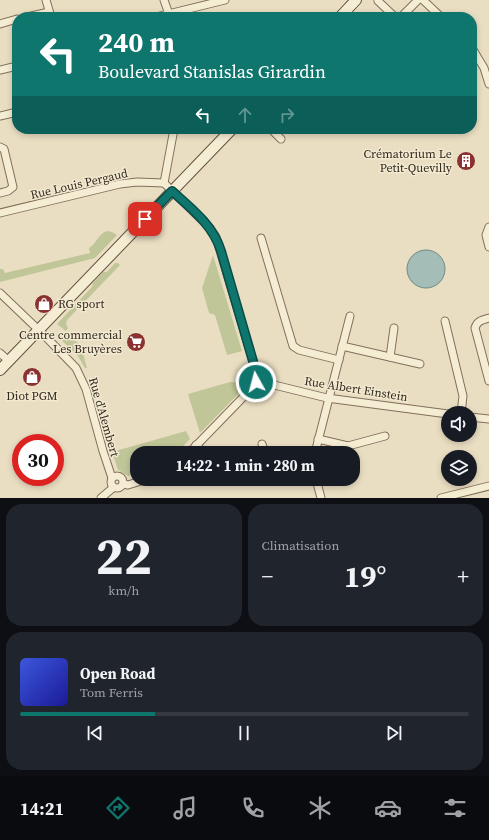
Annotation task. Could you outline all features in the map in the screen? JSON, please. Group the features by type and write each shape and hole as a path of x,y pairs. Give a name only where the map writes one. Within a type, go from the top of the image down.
{"main road":[{"path":"345,12 356,0"},
{"path":"0,370 227,134"}],"street":[{"path":"46,0 49,12"},
{"path":"164,0 169,12"},
{"path":"181,12 225,0"},
{"path":"406,12 418,0"},
{"path":"423,0 436,12"},
{"path":"378,1 390,12"},
{"path":"0,24 12,21"},
{"path":"477,56 484,68 489,84"},
{"path":"0,70 12,67"},
{"path":"0,116 12,113"},
{"path":"173,134 164,183 210,228 216,237 259,381 196,445"},
{"path":"276,134 281,139"},
{"name":"Rue Louis Pergaud","path":"0,147 4,149 13,187 8,191 0,193"},
{"name":"Rue Louis Pergaud","path":"0,214 120,184 137,182 164,183"},
{"path":"489,227 486,235 489,247"},
{"path":"261,238 292,346 299,350 339,360"},
{"name":"Rue d'Alembert","path":"0,293 74,364 86,389 112,478"},
{"path":"316,446 350,316"},
{"path":"489,318 480,320 476,323 475,328 489,381"},
{"path":"445,321 463,396 462,406"},
{"path":"390,357 394,328"},
{"path":"342,346 420,364"},
{"path":"0,353 9,361"},
{"name":"Rue Albert Einstein","path":"259,381 329,398 441,413"},
{"path":"477,418 489,419"},
{"path":"318,439 348,446 385,436"},
{"path":"114,487 111,484 112,478 116,476 120,477 123,484"},
{"path":"101,498 114,487 119,488 123,484 130,484"},
{"path":"318,486 321,498"},
{"path":"441,498 489,486"}],"green space":[{"path":"107,231 117,235 95,258 0,282 0,269 3,269 5,273 90,253 89,248 104,232"},
{"path":"213,255 242,351 227,355 215,315 209,313 202,288"},
{"path":"115,263 120,265 67,320 66,324 68,328 66,331 57,324 92,287 93,283 103,272 107,272"},
{"path":"66,332 81,346 87,368 85,368 78,356 56,335"},
{"path":"230,382 249,383 200,433 188,394"},
{"path":"186,431 190,439 183,446 133,446"},
{"path":"130,447 130,475 128,476 118,470 112,452"}],"water":[{"path":"426,250 439,256 445,269 439,282 426,288 413,282 407,269 413,256"}],"place":[{"name":"Crématorium Le Petit-Quevilly","path":"466,161"},
{"name":"RG sport","path":"44,304"},
{"name":"Centre commercial Les Bruyères","path":"136,342"},
{"name":"Diot PGM","path":"32,377"}],"route":[{"path":"145,219 172,191 210,228 219,244 258,378 256,382"}]}
